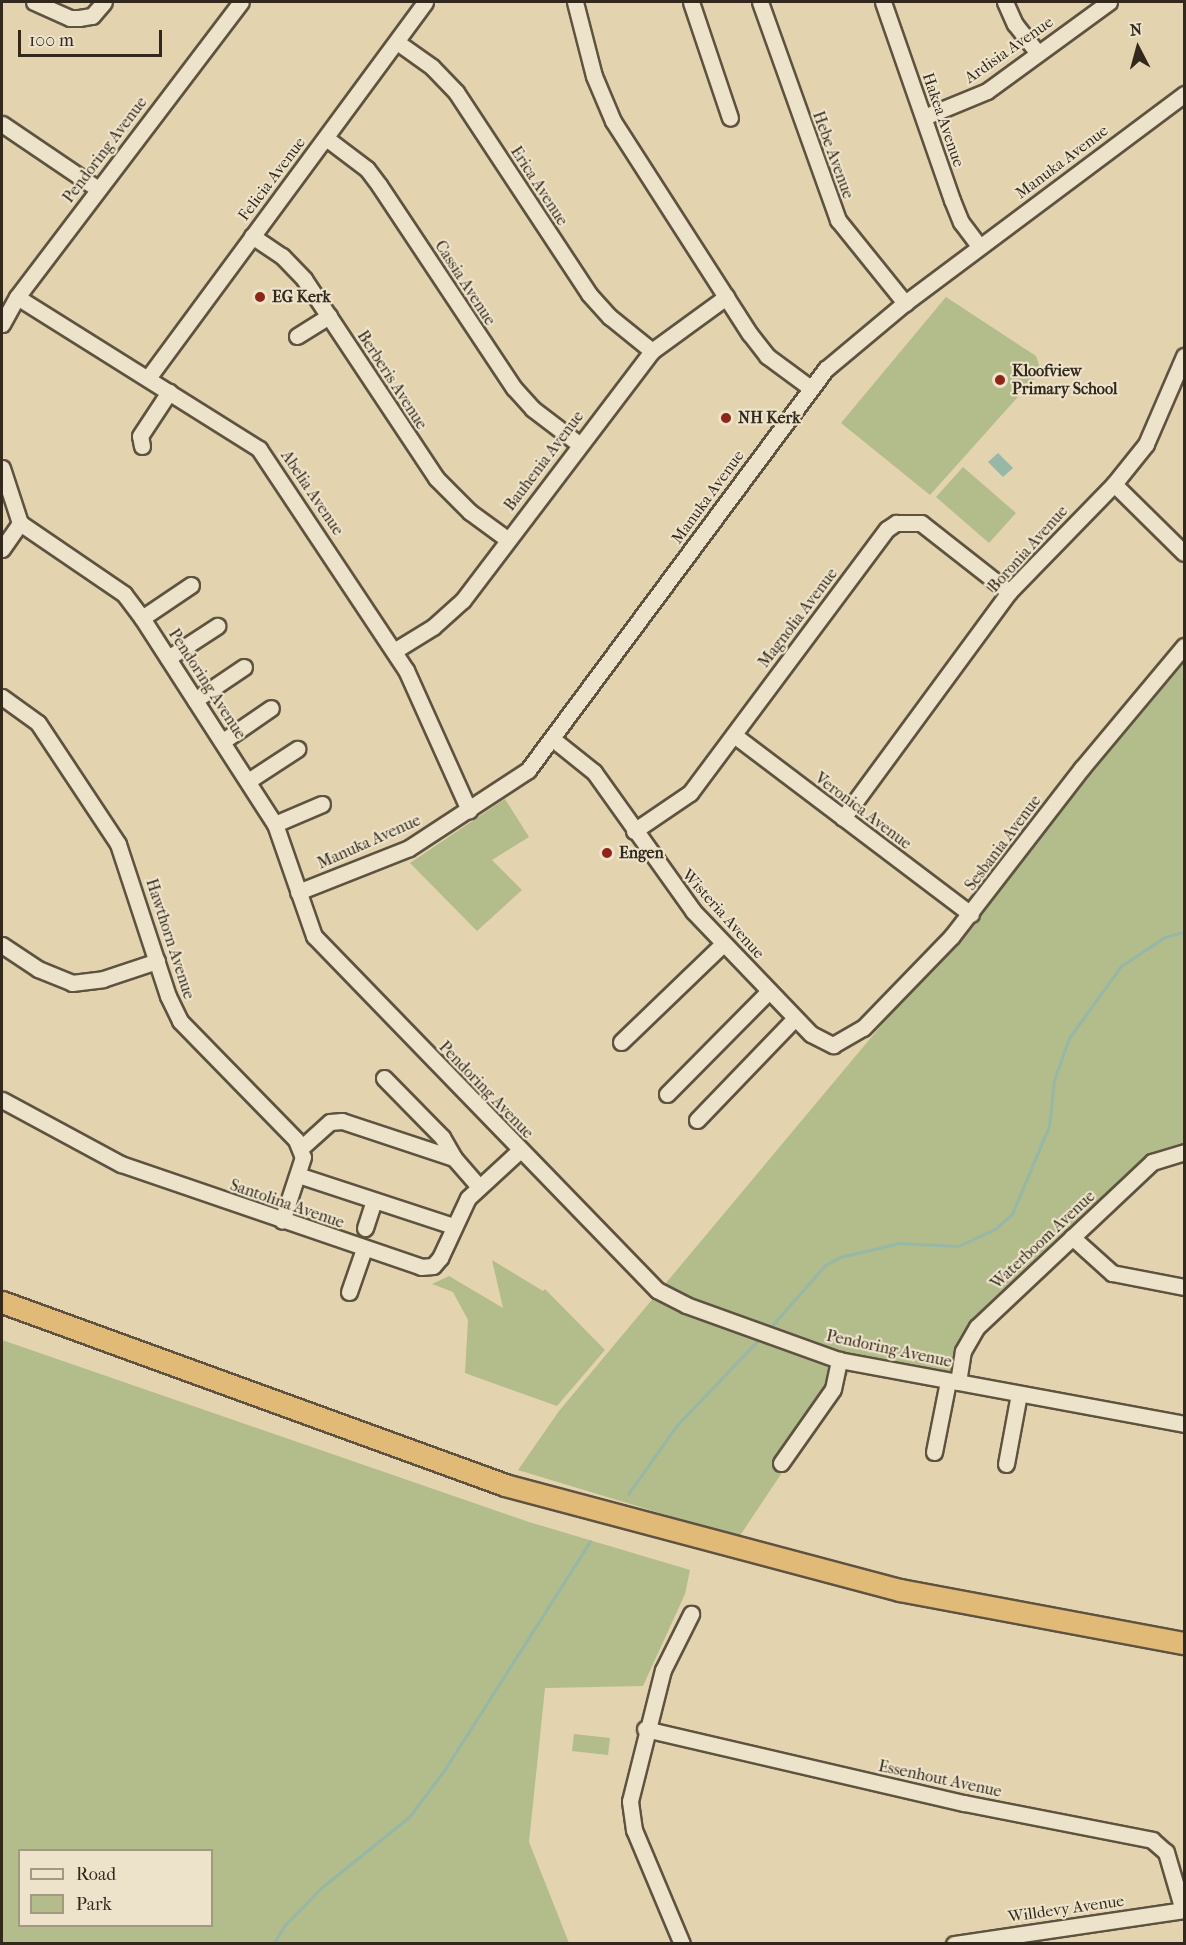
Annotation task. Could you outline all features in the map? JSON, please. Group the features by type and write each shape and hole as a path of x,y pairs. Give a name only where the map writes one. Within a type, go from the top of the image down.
{"highway":[{"path":"2,1302 505,1485 900,1590 1185,1643"}],"street":[{"path":"34,2 70,18 79,18 92,16 104,2"},
{"name":"Pendoring Avenue","path":"2,324 17,297 241,2"},
{"name":"Felicia Avenue","path":"148,378 425,2"},
{"path":"575,2 602,101 726,297 767,356 809,387"},
{"path":"691,2 730,118"},
{"name":"Hebe Avenue","path":"760,2 838,220 905,303"},
{"name":"Hakea Avenue","path":"883,2 956,211 979,246"},
{"path":"1005,2 1016,24 1038,53"},
{"name":"Ardisia Avenue","path":"924,117 987,92 1109,2"},
{"name":"Erica Avenue","path":"397,42 432,67 456,92 589,294 610,317 652,351"},
{"name":"Manuka Avenue","path":"298,892 409,848 528,771 554,740 809,387 847,349 905,303 1185,94"},
{"path":"2,124 98,189"},
{"name":"Cassia Avenue","path":"326,138 367,169 514,388 533,409 579,444"},
{"name":"Berberis Avenue","path":"252,236 296,269 436,478 507,539"},
{"name":"Abelia Avenue","path":"17,297 170,392 264,455 394,651 469,810"},
{"name":"Bauhenia Avenue","path":"394,651 447,616 476,584 507,539 652,351 726,297"},
{"path":"297,336 329,316"},
{"name":"Boronia Avenue","path":"843,818 1009,592 1114,484 1146,444 1185,356"},
{"path":"142,446 140,436 170,392"},
{"path":"2,468 20,522 2,549"},
{"path":"1114,484 1185,553"},
{"name":"Pendoring Avenue","path":"20,522 124,594 142,618 275,824 314,936 519,1151 657,1290 686,1305 839,1360 1185,1424"},
{"name":"Magnolia Avenue","path":"634,831 690,794 887,529 896,523 921,523 1009,592"},
{"path":"142,618 191,585"},
{"path":"168,658 217,626"},
{"name":"Sesbania Avenue","path":"833,1045 863,1028 971,914 1082,768 1185,646"},
{"path":"195,700 244,667"},
{"name":"Hawthorn Avenue","path":"2,697 38,723 118,844 157,962 180,1021 300,1148"},
{"path":"223,741 271,708"},
{"name":"Veronica Avenue","path":"734,735 971,914"},
{"name":"Wisteria Avenue","path":"554,740 594,771 674,888 723,944 814,1037 833,1045"},
{"path":"249,781 297,749"},
{"path":"275,824 322,804"},
{"path":"621,1042 723,944"},
{"path":"2,945 38,969 72,983 95,981 157,962"},
{"path":"667,1094 769,991"},
{"path":"697,1120 795,1018"},
{"path":"384,1078 442,1137 454,1158 479,1187"},
{"name":"Santolina Avenue","path":"2,1100 121,1164 421,1267 433,1266 445,1250 453,1226 468,1198 519,1151"},
{"path":"282,1221 298,1175 300,1148 330,1122 342,1121 454,1158"},
{"name":"Waterboom Avenue","path":"934,1452 963,1351 973,1332 1152,1162 1185,1152"},
{"path":"298,1175 453,1226"},
{"path":"365,1228 374,1201"},
{"path":"1072,1237 1112,1273 1185,1287"},
{"path":"349,1292 364,1249"},
{"path":"782,1463 833,1389 839,1360"},
{"path":"1006,1464 1019,1394"},
{"path":"682,1944 630,1818 630,1801 645,1729 663,1670 691,1614"},
{"name":"Essenhout Avenue","path":"645,1729 940,1798 1152,1840 1166,1852 1184,1910"},
{"name":"Willdevy Avenue","path":"954,1944 1184,1910"}],"green space":[{"path":"946,297 1036,356 1041,371 930,495 841,423"},
{"path":"963,467 1016,513 989,543 936,497"},
{"path":"1184,663 1184,1154 1158,1159 971,1337 960,1390 852,1368 739,1537 518,1470 559,1411"},
{"path":"505,799 529,837 492,860 522,890 477,931 410,863"},
{"path":"492,1260 543,1291 545,1289 605,1350 557,1406 465,1373 468,1320 453,1292 432,1284 449,1276 503,1308"},
{"path":"2,1340 529,1522 690,1570 685,1594 643,1686 545,1688 529,1842 569,1943 2,1943"},
{"path":"574,1734 610,1738 608,1755 572,1751"}],"shaded area":[{"path":"998,453 1013,468 1003,477 988,462"}],"waterway":[{"path":"769,1329 825,1265 840,1257 899,1243 958,1246 995,1229 1012,1214 1049,1126 1054,1080 1069,1038 1121,966 1165,937 1184,932"},
{"path":"628,1494 677,1425 760,1338"},
{"path":"273,1944 285,1925 321,1888 409,1817 445,1769 590,1541"}],"place":[{"name":"EG Kerk","path":"260,297"},
{"name":"Kloofview Primary School","path":"1000,380"},
{"name":"NH Kerk","path":"726,418"},
{"name":"Engen","path":"607,853"}]}
